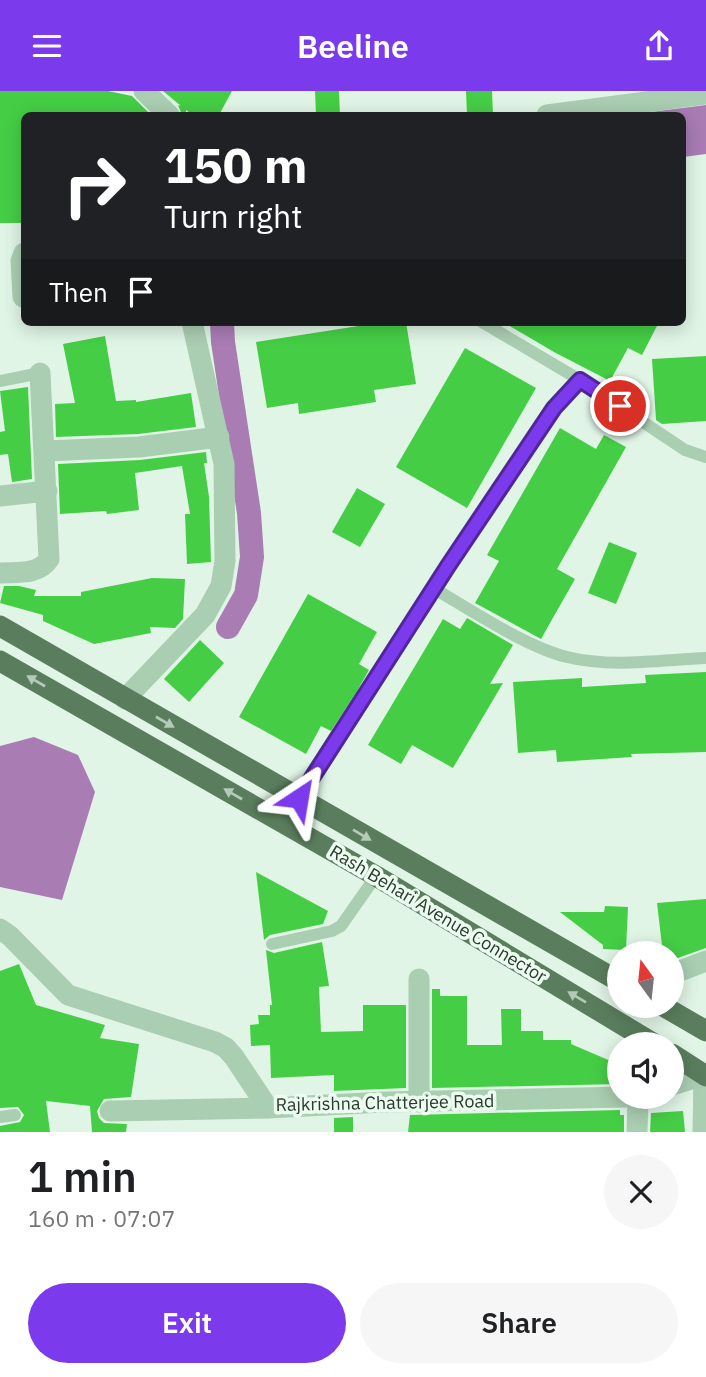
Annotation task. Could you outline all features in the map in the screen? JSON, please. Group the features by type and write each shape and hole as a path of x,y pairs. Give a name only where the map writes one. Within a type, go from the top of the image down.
{"main road":[{"name":"Rash Behari Avenue Connector","path":"0,626 607,975"},
{"name":"Rash Behari Avenue Connector","path":"0,661 376,876 634,1032"},
{"path":"684,1017 703,1027"},
{"path":"684,1061 705,1074"}],"street":[{"path":"144,91 166,112"},
{"path":"570,112 706,94"},
{"path":"125,699 205,615 222,586 225,561 224,464 193,326"},
{"path":"0,573 37,570 45,566 49,559 40,373"},
{"path":"45,451 139,447 219,437"},
{"path":"0,496 47,491"},
{"name":"Rajkrishna Chatterjee Road","path":"0,929 68,995 215,1042 226,1048 268,1108 607,1097"},
{"path":"684,969 706,961"},
{"path":"419,979 419,1102"},
{"path":"684,1081 705,1074 703,1132"},
{"path":"110,1111 268,1108"},
{"path":"637,1132 638,1109"}],"lane":[{"path":"489,326 580,380 685,450 706,457"},
{"path":"0,381 40,373"},
{"path":"299,798 433,589 554,408 580,380"},
{"path":"433,589 543,650 569,658 613,662 706,658"},
{"path":"272,944 341,926 376,876"},
{"path":"0,1117 15,1115"}],"shaded area":[{"path":"706,105 706,154 686,157 686,112 651,112"},
{"path":"34,737 78,755 95,792 62,900 0,887 0,746"}],"building":[{"path":"0,91 108,91 132,96 148,112 21,112 21,223 0,223"},
{"path":"163,91 232,91 221,112 181,112 178,105 181,106"},
{"path":"315,91 339,91 340,112 316,112"},
{"path":"466,91 492,91 493,112 467,112"},
{"path":"358,326 407,326 416,384 374,390 376,402 299,414 298,403 267,408 256,342"},
{"path":"510,326 657,326 642,355 628,348 610,381"},
{"path":"105,336 116,401 136,402 191,393 196,427 138,434 56,437 55,404 75,403 63,344"},
{"path":"465,348 536,388 467,508 396,467"},
{"path":"706,356 706,421 662,424 656,420 652,359"},
{"path":"28,387 32,479 12,482 8,454 0,455 0,432 5,431 0,391"},
{"path":"560,428 596,449 604,435 626,447 557,569 575,579 541,639 475,603 499,561 487,555"},
{"path":"206,452 207,463 204,463 209,497 211,562 187,564 185,514 190,514 182,466 135,473 139,510 107,514 106,511 60,514 58,464 140,460"},
{"path":"357,488 385,504 360,547 332,532"},
{"path":"609,542 637,553 616,604 588,593"},
{"path":"152,578 185,579 183,619 175,628 150,627 151,633 94,644 43,621 43,615 0,603 4,586 36,590 34,596 81,596 81,592"},
{"path":"308,594 377,632 359,664 369,670 357,691 331,731 321,726 306,754 239,717"},
{"path":"467,618 513,645 490,684 503,683 453,768 412,745 401,764 368,745 443,619 460,629"},
{"path":"200,640 224,663 189,702 164,679"},
{"path":"706,672 706,752 631,754 632,757 557,762 556,750 518,753 513,682 582,678 582,687 646,683 645,675"},
{"path":"256,872 328,911 323,924 270,935 264,940"},
{"path":"706,899 706,948 684,956 684,941 661,941 657,903"},
{"path":"605,906 628,907 626,941 607,941 607,949 603,949 603,945 560,912 604,912"},
{"path":"322,942 329,986 319,987 321,1032 363,1031 363,1005 406,1005 406,1088 334,1091 334,1075 271,1078 270,1045 251,1046 250,1025 259,1024 258,1015 270,1015 272,1005 266,950 274,953"},
{"path":"19,964 36,1005 105,1025 100,1038 139,1044 131,1097 104,1099 97,1111 104,1123 127,1124 126,1132 92,1132 90,1106 46,1101 50,1132 0,1132 0,1126 20,1122 24,1115 18,1107 0,1108 0,971"},
{"path":"432,989 440,989 440,996 467,996 467,1045 502,1045 501,1009 521,1009 521,1031 543,1031 543,1040 571,1040 571,1044 607,1059 607,1084 432,1088"},
{"path":"620,1110 620,1115 624,1115 624,1132 408,1132 410,1115"},
{"path":"683,1111 685,1132 650,1132 651,1113"},
{"path":"353,1117 353,1132 334,1132 334,1118"}],"waterway":[{"path":"222,326 249,513 252,557 246,595 228,627"}],"route":[{"path":"299,798 433,589 554,408 580,380 620,406"}]}
